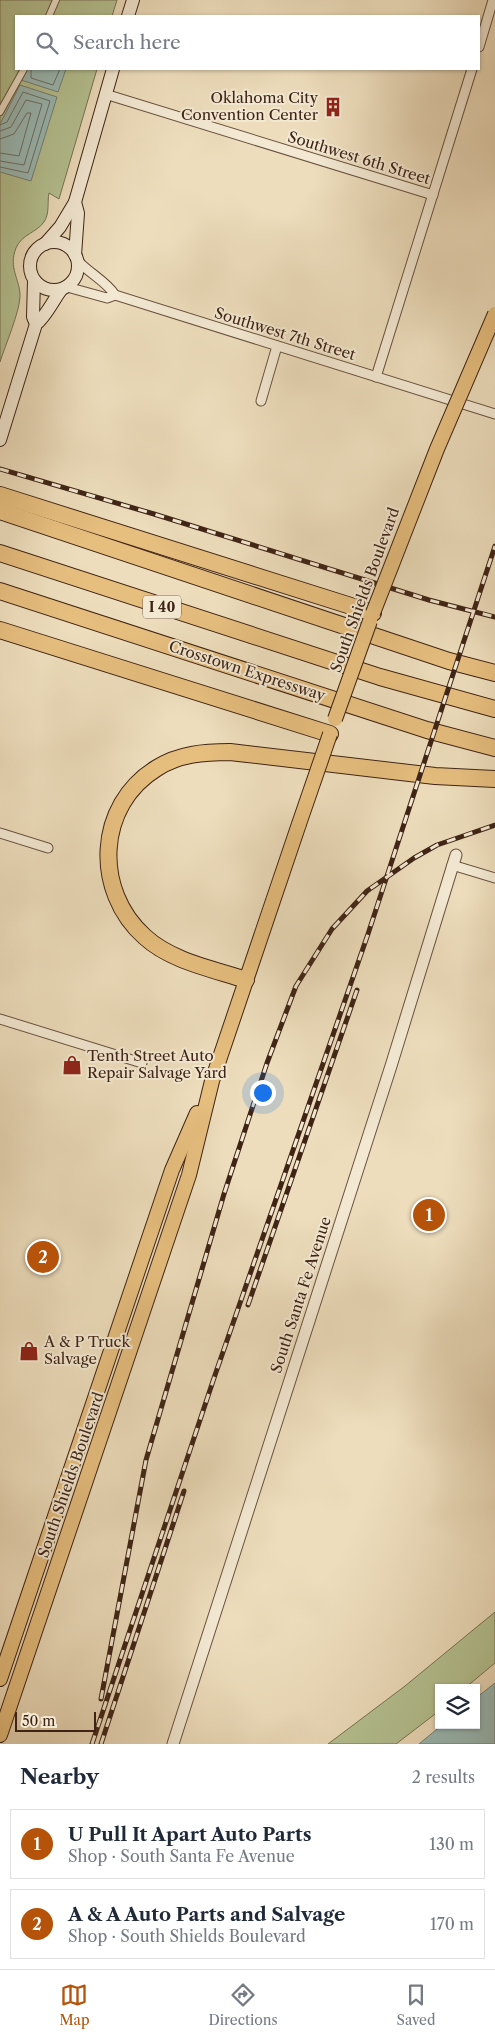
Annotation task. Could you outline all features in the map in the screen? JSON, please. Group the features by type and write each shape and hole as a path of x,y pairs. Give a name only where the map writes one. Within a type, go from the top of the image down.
{"highway":[{"path":"0,495 371,617"},
{"path":"0,511 81,540 441,658 495,673"},
{"name":"I 40","path":"0,553 380,677 495,709"},
{"name":"Crosstown Expressway","path":"0,590 427,730 495,748"},
{"path":"0,630 330,734"},
{"path":"246,980 193,962 156,946 133,924 116,898 108,865 108,846 112,826 129,793 141,780 157,768 174,759 209,752 230,752 435,776 495,779"}],"main road":[{"path":"128,15 133,0"},
{"path":"36,324 33,318 34,280 30,266 31,259 34,252 45,244 60,227 75,202 113,70"},
{"path":"2,436 36,324 42,320 47,309 76,276 78,213 75,202"},
{"path":"45,244 62,244 77,258"},
{"path":"34,280 46,289 64,288"},
{"name":"South Shields Boulevard","path":"0,1735 189,1175 212,1081 330,734 371,617 436,449 495,314"},
{"name":"South Shields Boulevard","path":"0,1679 172,1170 212,1081"}],"street":[{"path":"49,15 56,0"},
{"path":"480,45 492,18 493,0"},
{"path":"0,112 23,70"},
{"path":"376,377 472,70"},
{"name":"Southwest 6th Street","path":"105,94 433,196"},
{"name":"Southwest 7th Street","path":"77,258 92,275 111,288 115,295 495,414"},
{"path":"64,288 107,298 115,295"},
{"path":"261,401 277,346"},
{"path":"0,833 48,848"},
{"path":"454,860 495,878"},
{"name":"South Santa Fe Avenue","path":"173,1744 391,1066 454,860"},
{"path":"0,1019 142,1063"}],"green space":[{"path":"0,0 117,0 112,15 15,15 15,70 97,70 59,199 49,193 46,219 41,226 25,237 16,248 13,262 20,296 15,319 0,362"},
{"path":"495,1612 495,1663 470,1684 435,1684 435,1714 396,1744 328,1744 405,1686"}],"water":[{"path":"26,70 66,70 58,92 21,80"},
{"path":"20,85 57,97 31,181 0,172 0,124"},
{"path":"495,1683 495,1744 419,1744 437,1729 480,1729 480,1695"}],"railway":[{"path":"0,469 154,514 429,600 495,617"},
{"path":"92,1744 214,1378 368,934 495,546"},
{"path":"101,1699 146,1460 224,1194 267,1063 296,986 332,929 367,891 414,858 437,845 495,825"},
{"path":"248,1305 357,990"},
{"path":"101,1744 184,1491"}],"place":[{"name":"Oklahoma City Convention Center","path":"333,107"},
{"name":"Tenth Street Auto Repair Salvage Yard","path":"72,1065"},
{"name":"U Pull It Apart Auto Parts","path":"429,1215"},
{"name":"A & A Auto Parts and Salvage","path":"43,1257"},
{"name":"A & P Truck Salvage","path":"29,1351"}]}
